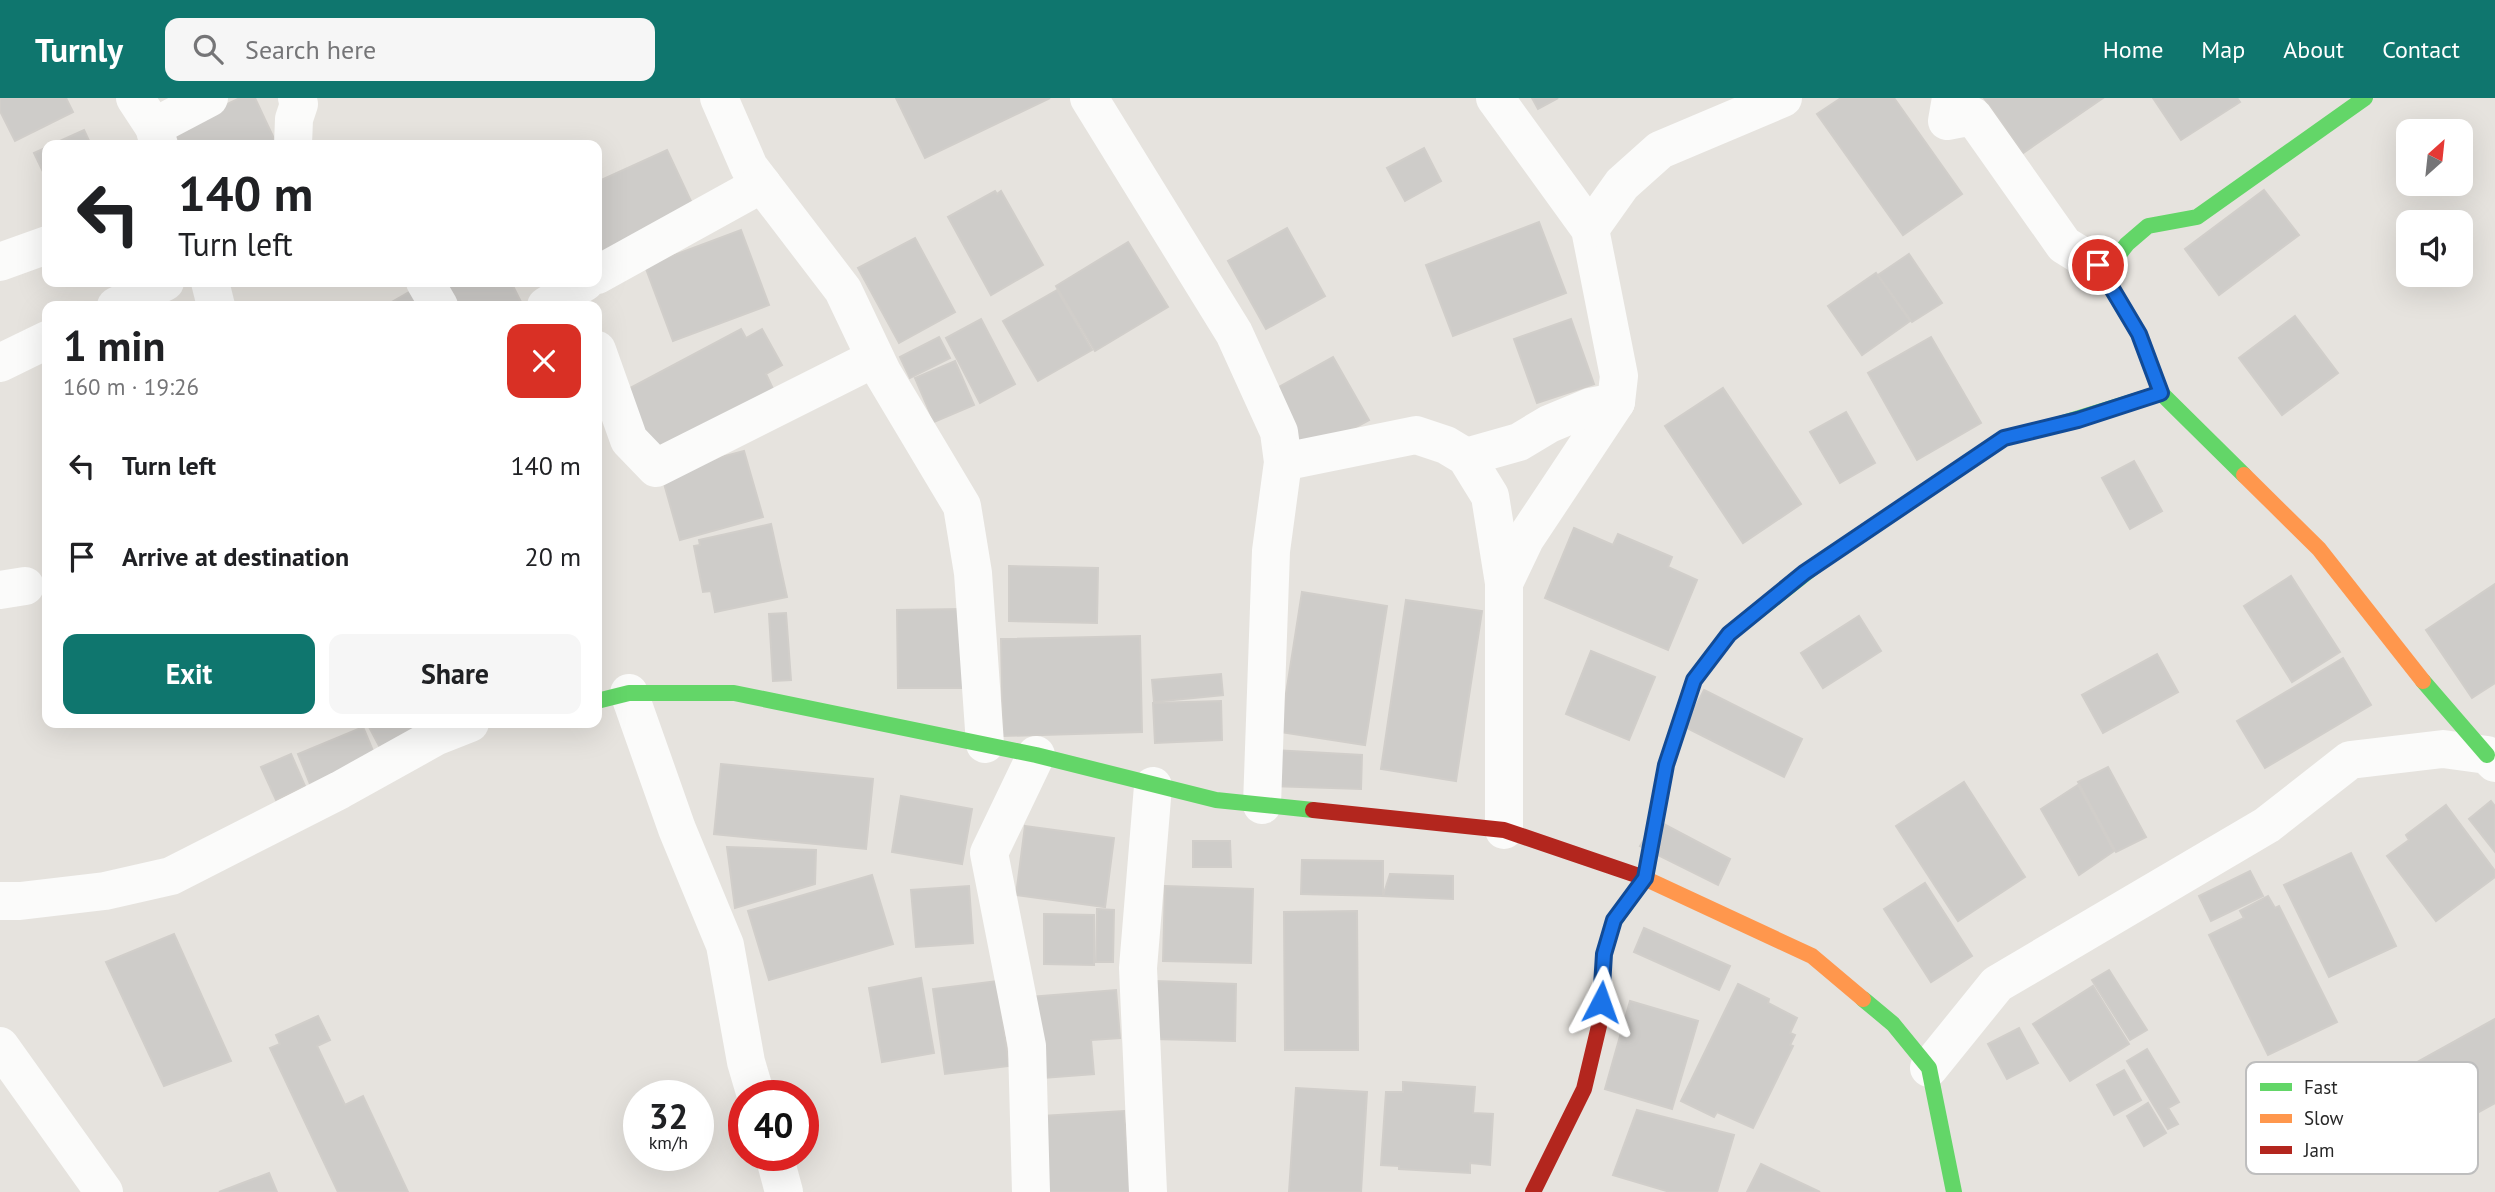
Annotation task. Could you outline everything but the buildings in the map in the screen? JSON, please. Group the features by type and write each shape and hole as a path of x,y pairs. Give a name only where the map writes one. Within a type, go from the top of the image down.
{"street":[{"path":"149,123 209,98"},
{"path":"293,140 294,119 299,104 297,98"},
{"path":"719,98 749,167 843,290 875,358 962,506 973,573 985,744"},
{"path":"1089,98 1234,333 1279,432 1283,462 1271,551 1262,805"},
{"path":"1495,98 1590,229 1619,376 1616,402 1525,539 1504,583"},
{"path":"1590,229 1622,184 1660,150 1783,98"},
{"path":"1951,98 1947,121 1973,116 2064,245 2098,265 2110,266 2127,244 2148,226 2197,217 2365,98"},
{"path":"602,276 762,184"},
{"path":"0,262 42,247"},
{"path":"2098,265 2139,334 2161,393 2319,549 2420,677 2491,759"},
{"path":"126,301 155,287"},
{"path":"0,363 42,342"},
{"path":"602,364 629,440 656,468 875,358"},
{"path":"1533,1192 1584,1089 1599,1026 1604,954 1614,920 1645,878 1666,765 1694,680 1729,634 1804,573 2004,438 2078,420 2161,393"},
{"path":"1466,457 1519,442 1549,424 1590,407 1616,402"},
{"path":"1283,462 1416,435 1446,444 1466,457 1490,496 1504,583 1504,830"},
{"path":"751,1080 724,944 677,829 613,697 734,692 1036,755 1216,800 1504,830 1645,878 1812,956 1893,1024 1929,1068 1954,1192"},
{"path":"0,900 20,901 106,891 170,876 340,790 437,736 457,728"},
{"path":"1929,1068 1997,984 2267,825 2350,760 2443,749 2491,759"},
{"path":"1031,1192 1027,1046 989,853 1036,755"},
{"path":"1148,1192 1138,968 1153,786"},
{"path":"0,1046 104,1192"},
{"path":"779,1171 784,1192"}],"traffic: fast":[{"path":"2244,475 2161,393 2139,334 2098,266 2110,266 2127,244 2148,226 2197,217 2365,98"},
{"path":"2060,424 2161,393"},
{"path":"1601,1004 1604,954 1614,921 1645,878 1666,765 1694,680 1729,634 1819,563"},
{"path":"2423,681 2487,755"},
{"path":"602,700 629,693 734,693 1036,755 1216,800 1313,810"},
{"path":"1863,999 1893,1024 1929,1068 1954,1192"}],"traffic: slow":[{"path":"1819,563 2004,438 2060,424"},
{"path":"2244,475 2319,549 2423,681"},
{"path":"1642,877 1812,956 1863,999"}],"traffic: jam":[{"path":"1313,810 1504,830 1642,877"},
{"path":"1533,1192 1584,1089 1599,1026 1601,1004"}],"route":[{"path":"1601,1002 1604,954 1614,920 1645,878 1666,765 1694,680 1729,634 1804,573 2004,438 2078,420 2161,393 2139,334 2098,265"}]}
